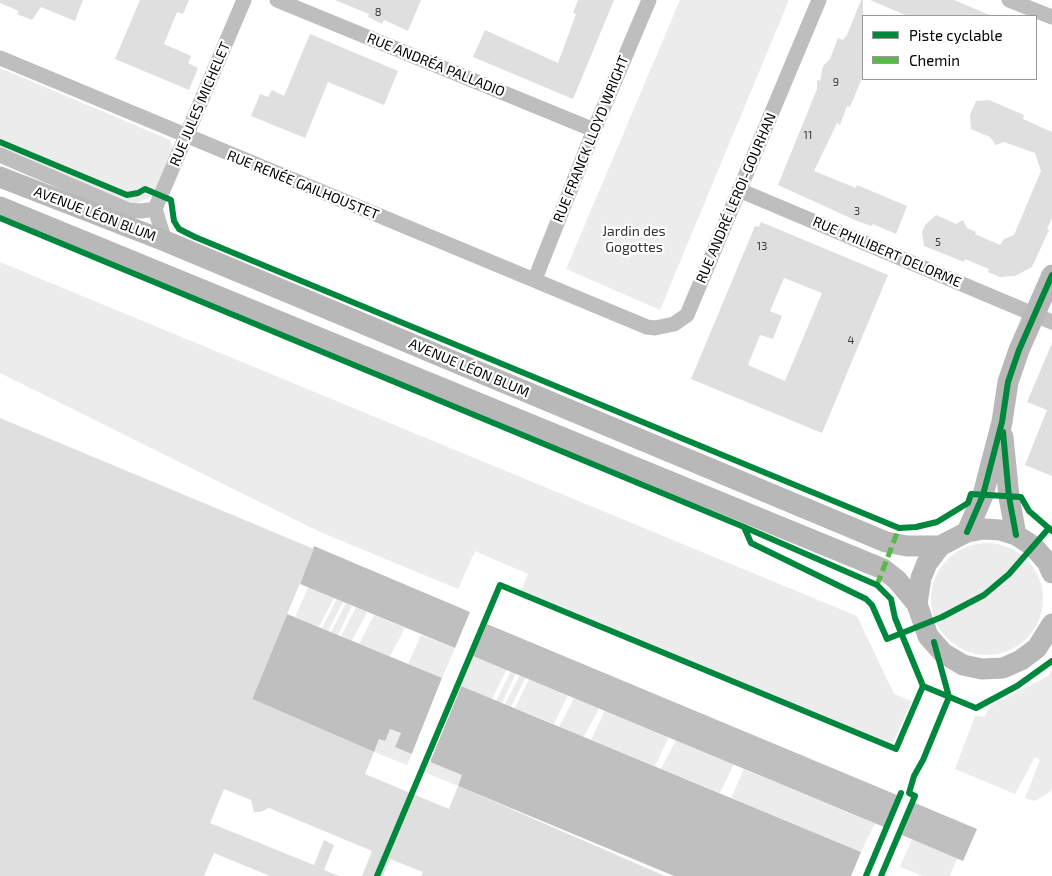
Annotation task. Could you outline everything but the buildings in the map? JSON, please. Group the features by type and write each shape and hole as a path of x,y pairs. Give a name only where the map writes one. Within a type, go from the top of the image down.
{"main road":[{"name":"AVENUE LÉON BLUM","path":"0,177 165,241 886,542 907,546 940,546"},
{"name":"AVENUE LÉON BLUM","path":"0,207 883,569 897,580 917,604"},
{"path":"967,532 979,508 1002,422 1008,382 1044,318 1052,275"},
{"path":"1002,422 1009,497 1016,535"},
{"path":"1050,566 1033,546 1016,535 1000,530 984,529 967,532 940,546 927,563 921,578 917,604 928,636 944,653 963,665 982,669 1003,668 1021,660 1037,648 1052,624"}],"street":[{"name":"RUE JULES MICHELET","path":"155,209 244,0"},
{"name":"RUE ANDRÉA PALLADIO","path":"277,0 594,130"},
{"name":"RUE FRANCK LLOYD WRIGHT","path":"535,279 594,130 649,0"},
{"name":"RUE ANDRÉ LEROI-GOURHAN","path":"607,310 646,327 655,328 674,324 687,314 819,0"},
{"path":"1010,0 1052,17"},
{"name":"RUE RENÉE GAILHOUSTET","path":"0,58 186,137 607,310"},
{"path":"0,155 128,210 155,209 165,241"},
{"name":"RUE PHILIBERT DELORME","path":"739,190 1044,318"}],"green space":[{"name":"Jardin des Gogottes","path":"680,0 789,0 660,310 566,269"},
{"path":"0,68 170,140 173,148 158,184 149,198 136,203 119,201 0,150"},
{"path":"0,262 857,616 894,694 912,701 892,745 521,591 528,574 475,551 458,589 320,532 0,373"},
{"path":"987,543 1009,547 1027,559 1039,577 1043,599 1039,621 1027,639 1009,651 987,655 965,651 947,639 935,621 931,599 935,577 947,559 965,547"},
{"path":"308,587 334,598 319,627 295,617"},
{"path":"337,599 343,602 328,631 322,628"},
{"path":"346,603 352,606 338,635 331,632"},
{"path":"356,607 367,612 352,641 341,636"},
{"path":"374,615 405,628 390,656 359,644"},
{"path":"421,635 455,648 442,678 408,664"},
{"path":"473,656 507,669 492,699 461,686"},
{"path":"1052,670 1052,788 1050,792 1035,801 1025,798 1040,760 1035,757 1015,794 955,769 975,716 984,717 990,706 1048,676"},
{"path":"511,671 516,673 502,703 496,701"},
{"path":"520,675 526,677 511,707 505,704"},
{"path":"529,679 568,695 554,724 515,708"},
{"path":"574,698 599,708 584,737 559,727"},
{"path":"605,710 669,737 655,766 591,740"},
{"path":"390,729 401,733 395,747 412,754 407,765 374,752 379,739"},
{"path":"676,740 734,764 720,793 661,769"},
{"path":"430,762 462,775 458,786 426,773"},
{"path":"744,769 875,823 861,852 731,798"},
{"path":"912,839 957,858 950,876 923,876 900,867"}],"shaded area":[{"path":"314,546 470,612 455,648 300,584"},
{"path":"287,614 442,678 412,754 395,747 401,733 390,729 385,741 379,739 374,752 252,699"},
{"path":"487,624 897,795 884,827 473,656"},
{"path":"461,686 861,852 851,876 674,876 458,786 462,775 430,762"},
{"path":"915,803 977,829 963,861 902,835"}],"pier":[{"path":"443,676 445,679 414,755 411,756"},
{"path":"462,684 429,764 428,761 459,685"}],"marked path":[{"path":"877,585 899,528 896,526"}],"cycle path":[{"path":"0,142 127,195 138,193 145,189 171,200 174,221 179,229 195,237 899,528 916,527 937,522 968,503 971,494 1021,497 1029,511 1052,531"},
{"path":"0,218 744,527 877,585 891,599 895,618 923,686 976,708 1017,686 1052,661"},
{"path":"967,532 983,495 1002,422 1008,382 1019,350 1052,275"},
{"path":"1003,432 1009,497 1016,535"},
{"path":"744,527 751,543 866,599 872,605 887,639 942,617 984,595 1009,574 1049,528"},
{"path":"377,876 500,585 896,749 923,686"},
{"path":"881,876 915,796 909,793 914,776 923,760 949,697 934,642"},
{"path":"866,876 901,793"}]}
